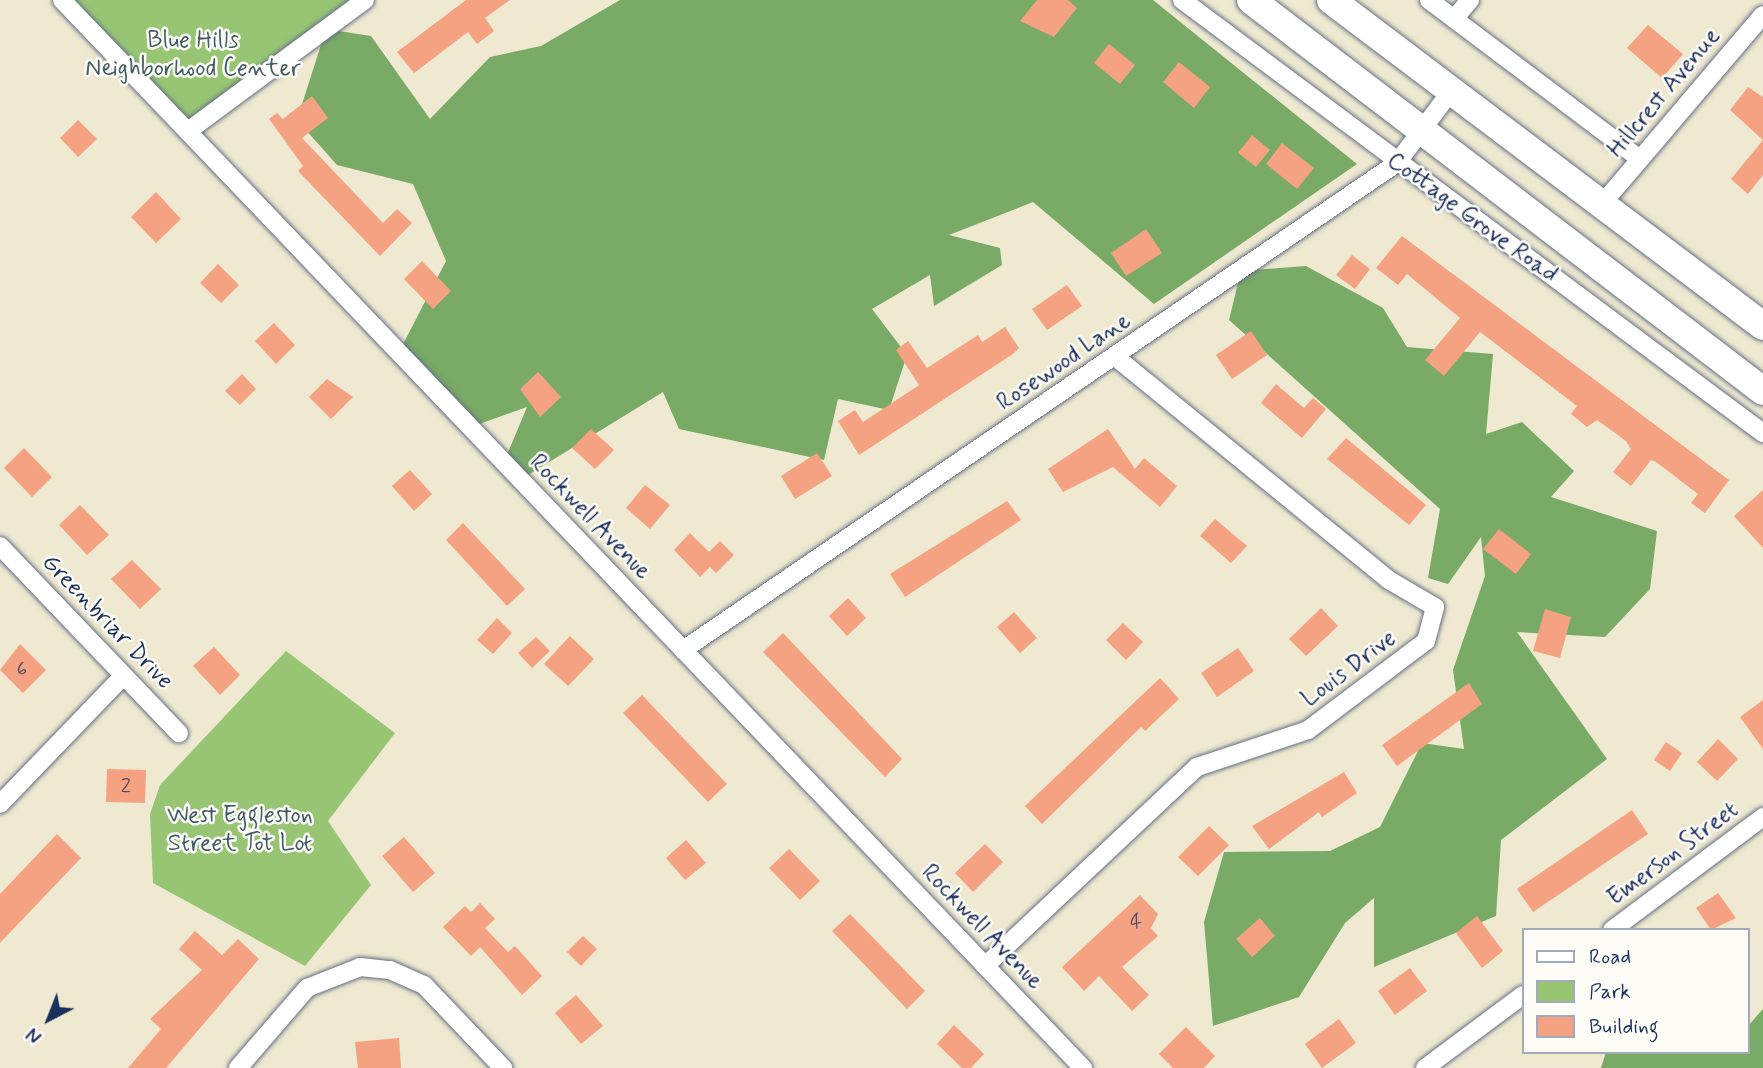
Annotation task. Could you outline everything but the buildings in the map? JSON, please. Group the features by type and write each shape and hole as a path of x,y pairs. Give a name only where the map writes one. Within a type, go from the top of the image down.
{"main road":[{"name":"Cottage Grove Road","path":"1251,0 1763,391"},
{"path":"1331,0 1763,326"}],"street":[{"name":"Rockwell Avenue","path":"62,0 1083,1068"},
{"path":"188,131 365,0"},
{"name":"Cottage Grove Road","path":"1182,0 1763,433"},
{"path":"1429,0 1640,159"},
{"path":"1454,19 1471,0"},
{"name":"Hillcrest Avenue","path":"1602,204 1763,15"},
{"name":"Rosewood Lane","path":"683,650 1398,163 1451,91"},
{"name":"Louis Drive","path":"985,966 1197,767 1308,730 1426,641 1436,607 1389,580 1116,357"},
{"name":"Greenbriar Drive","path":"0,546 180,733"},
{"path":"0,804 123,676"},
{"name":"Emerson Street","path":"1615,928 1763,817"},
{"path":"238,1068 307,988 360,967 390,970 424,985 503,1068"},
{"path":"1426,1068 1522,996"}],"green space":[{"name":"Blue Hills Neighborhood Center","path":"62,0 354,0 188,131"},
{"path":"620,0 1153,0 1357,164 1154,304 1033,202 949,235 1000,248 1002,265 934,306 930,275 872,309 907,355 889,410 838,399 824,460 679,429 663,392 520,480 504,462 527,407 471,427 399,352 446,261 413,184 337,165 297,120 326,29 371,36 430,119 490,57 541,46"},
{"path":"1306,266 1383,308 1407,347 1493,354 1486,434 1522,422 1574,471 1551,497 1657,531 1650,589 1605,637 1517,632 1607,759 1501,840 1496,916 1374,967 1374,898 1345,923 1299,997 1213,1026 1204,922 1224,852 1330,851 1380,827 1422,743 1464,749 1453,670 1485,576 1481,537 1448,584 1428,578 1440,509 1229,320 1241,271"},
{"name":"West Eggleston Street Tot Lot","path":"286,651 395,733 328,821 371,885 305,966 153,883 150,814 160,785"},
{"path":"1763,1009 1763,1068 1601,1068 1605,1054 1749,1054 1749,1025"}]}
